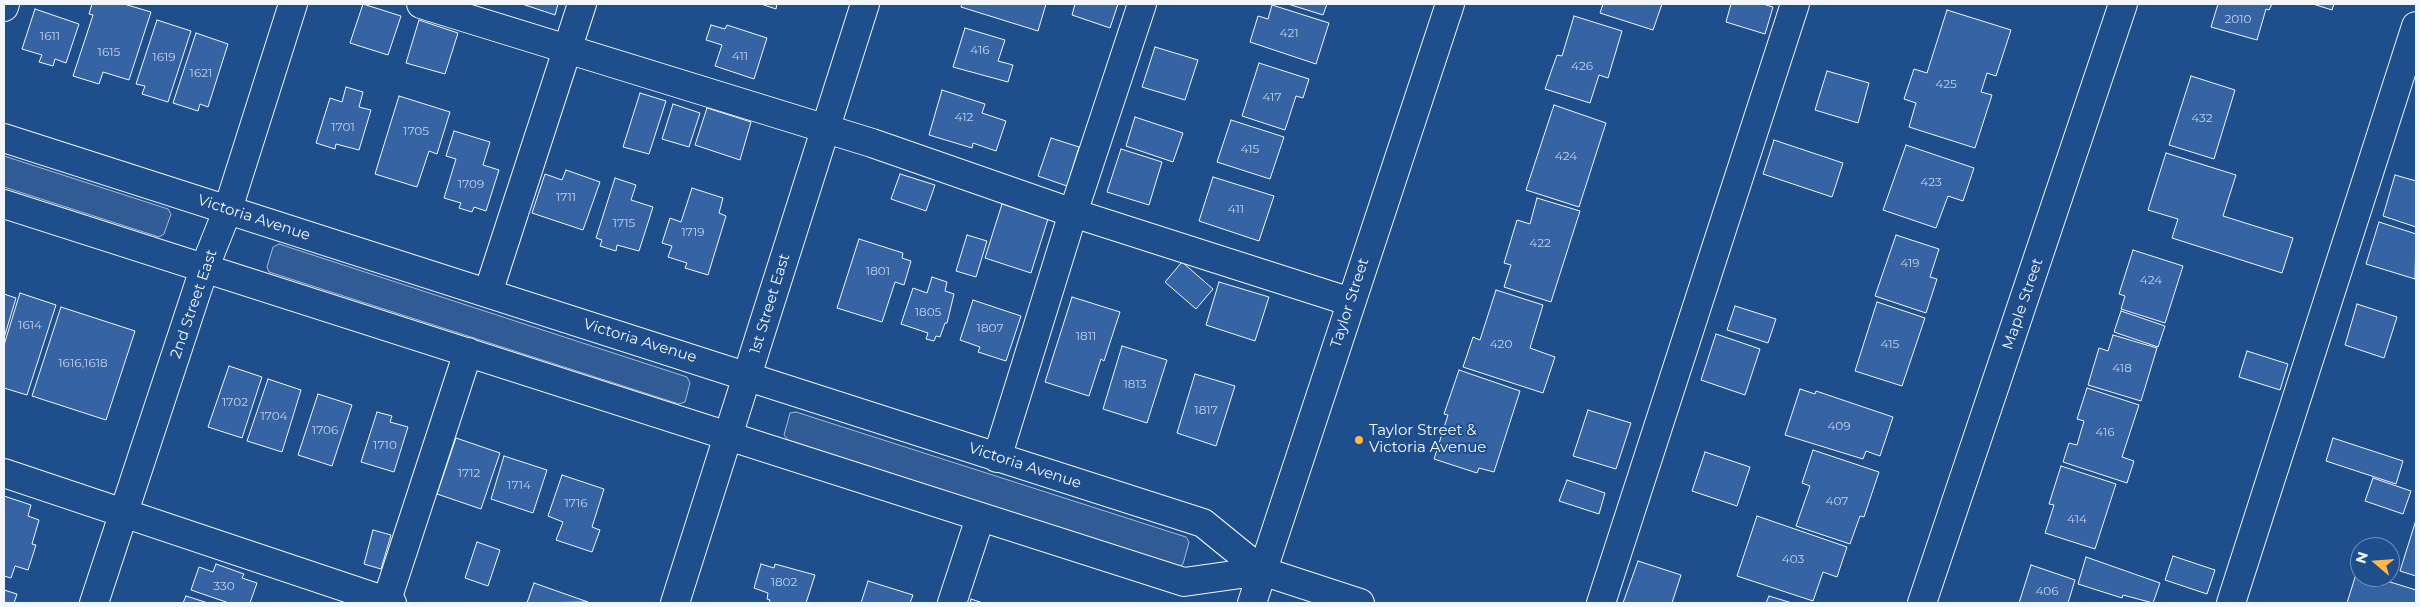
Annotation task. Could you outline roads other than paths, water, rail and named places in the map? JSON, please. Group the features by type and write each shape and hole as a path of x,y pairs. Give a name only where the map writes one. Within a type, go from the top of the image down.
{"street":[{"name":"2nd Street East","path":"94,603 204,269 228,209 293,4"},
{"path":"421,4 824,130 872,143 1073,212 1351,302"},
{"path":"488,293 582,4"},
{"name":"1st Street East","path":"675,603 730,436 824,130 865,4"},
{"path":"998,458 1073,212 1142,4"},
{"name":"Taylor Street","path":"1252,603 1450,4"},
{"path":"1601,603 1795,4"},
{"name":"Maple Street","path":"1922,603 2123,4"},
{"path":"2231,603 2416,26"},
{"name":"Victoria Avenue","path":"4,138 748,375 1202,523 1262,571 1360,603"},
{"name":"Victoria Avenue","path":"4,204 1184,582 1262,571"},
{"path":"4,473 388,603 468,352"},
{"path":"952,603 980,518"}],"place":[{"name":"Taylor Street & Victoria Avenue","path":"1359,440"}]}
